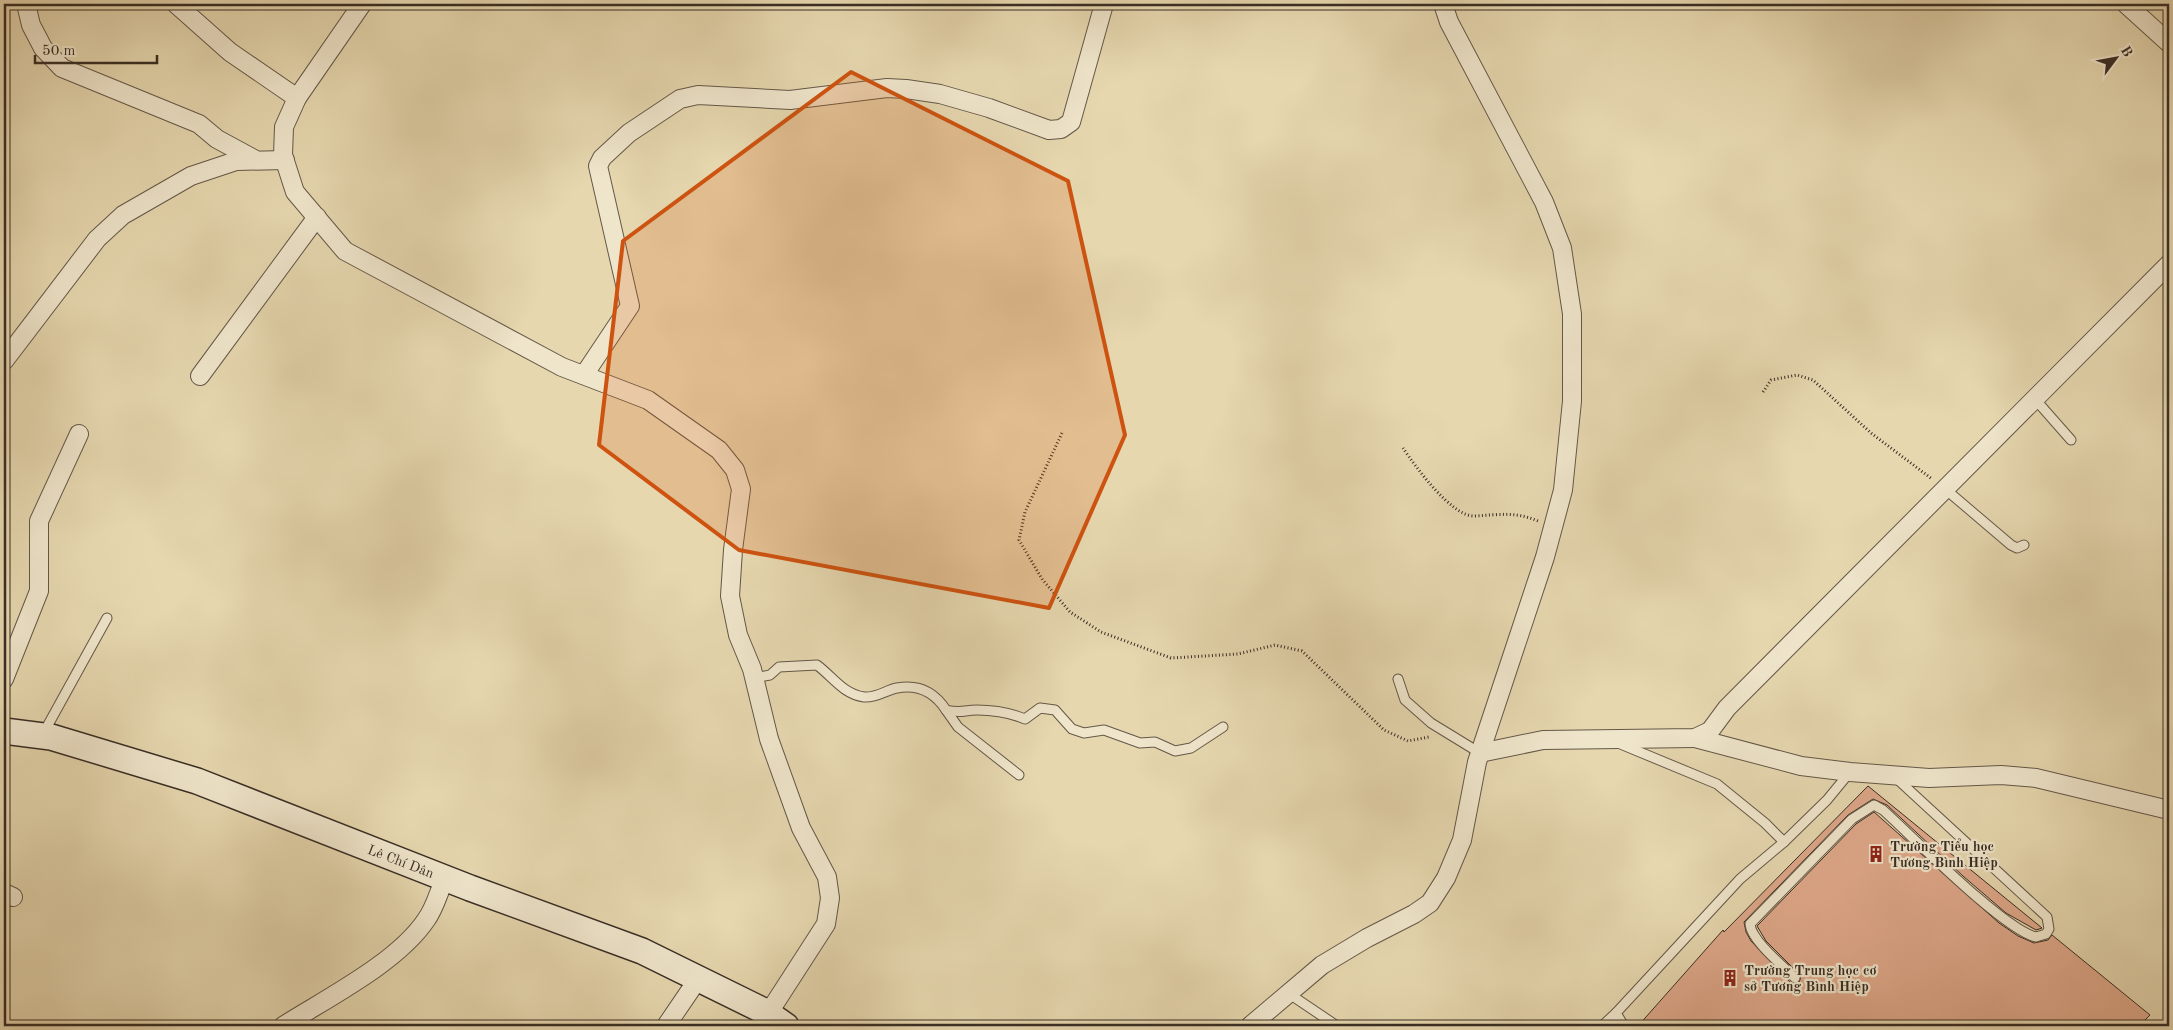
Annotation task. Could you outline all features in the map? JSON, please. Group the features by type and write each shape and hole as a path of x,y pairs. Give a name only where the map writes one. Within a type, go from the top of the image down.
{"street":[{"path":"26,4 31,25 43,48 62,68 198,124 217,139 256,160"},
{"path":"176,4 230,52 297,98"},
{"path":"362,4 297,98 284,127 285,160 295,192 345,251 562,367 648,400 692,429 719,450 735,470 741,489 733,550 730,596 738,635 754,678 769,739 801,828 828,877 830,898 826,924 775,1003 776,1019"},
{"path":"584,375 630,306 598,166 602,158 629,133 680,99 698,95 790,100 886,88 940,94 1008,114 1049,130 1061,129 1071,122 1104,4"},
{"path":"1250,1026 1322,965 1414,914 1430,903 1446,878 1462,840 1480,753 1553,527 1563,490 1572,402 1572,314 1562,248 1544,202 1449,22 1443,4"},
{"path":"2126,4 2169,44"},
{"path":"4,361 98,239 122,215 191,176 236,161 285,160"},
{"path":"200,376 317,217"},
{"path":"1695,738 1710,731 1727,708 2169,264"},
{"path":"4,679 39,591 39,521 79,434"},
{"name":"Lê Chí Dân","path":"4,731 41,736 197,781 445,878 642,951 776,1019"},
{"path":"1480,753 1543,740 1604,738 1666,740 1695,738 1801,766 1894,777 1965,778 2001,775 2036,778 2169,810"},
{"path":"283,1026 405,945 427,919 445,878"},
{"path":"666,1026 698,979"}],"lane":[{"path":"2034,398 2071,440"},
{"path":"1944,488 2011,546 2017,548 2024,545"},
{"path":"41,736 107,618"},
{"path":"754,678 770,675 779,667 817,665 841,688 864,697 881,695 897,688 918,688 936,696 958,727 1019,775"},
{"path":"1398,679 1405,700 1431,723 1480,753"},
{"path":"946,710 960,714 969,710 979,710 1025,719 1040,708 1055,710 1072,729 1084,733 1104,730 1140,743 1155,742 1175,751 1191,748 1223,727"},
{"path":"1604,738 1716,784 1765,823 1784,842"},
{"path":"1602,1026 1740,879 1784,842 1827,800 1850,772"},
{"path":"1795,978 1759,941 1751,930 1750,924 1852,820 1874,805 1883,810 1980,898 2012,923 2036,937 2046,934 2050,929 2047,917 1894,777"},
{"path":"1288,993 1337,1026"},
{"path":"1616,1012 1624,1026"}],"path":[{"path":"1763,392 1771,380 1796,375 1813,380 1871,433 1944,488"},
{"path":"1062,433 1025,512 1019,540 1042,579 1070,612 1100,632 1171,658 1238,654 1275,645 1302,651 1384,730 1408,741 1447,733"},
{"path":"1403,448 1421,474 1448,502 1471,516 1496,513 1526,516 1553,527"}],"highlighted area":[{"path":"851,72 1068,181 1125,435 1049,608 739,550 599,445 623,241"}],"building":[{"name":"Trường Tiểu học Tương Bình Hiệp","path":"1868,786 2042,928 2036,930 2006,913 1887,805 1873,799 1848,815 1744,922 1746,932 1751,941 1791,983 1799,983 1801,976 1766,941 1757,926 1856,824 1874,812 1999,923 2018,936 2034,943 2048,940 2052,935 2150,1015 2139,1026 1638,1026 1723,930 1724,932"}],"place":[{"name":"Trường Tiểu học Tương Bình Hiệp","path":"1876,854"},
{"name":"Trường Trung học cơ sở Tương Bình Hiệp","path":"1730,978"}]}
